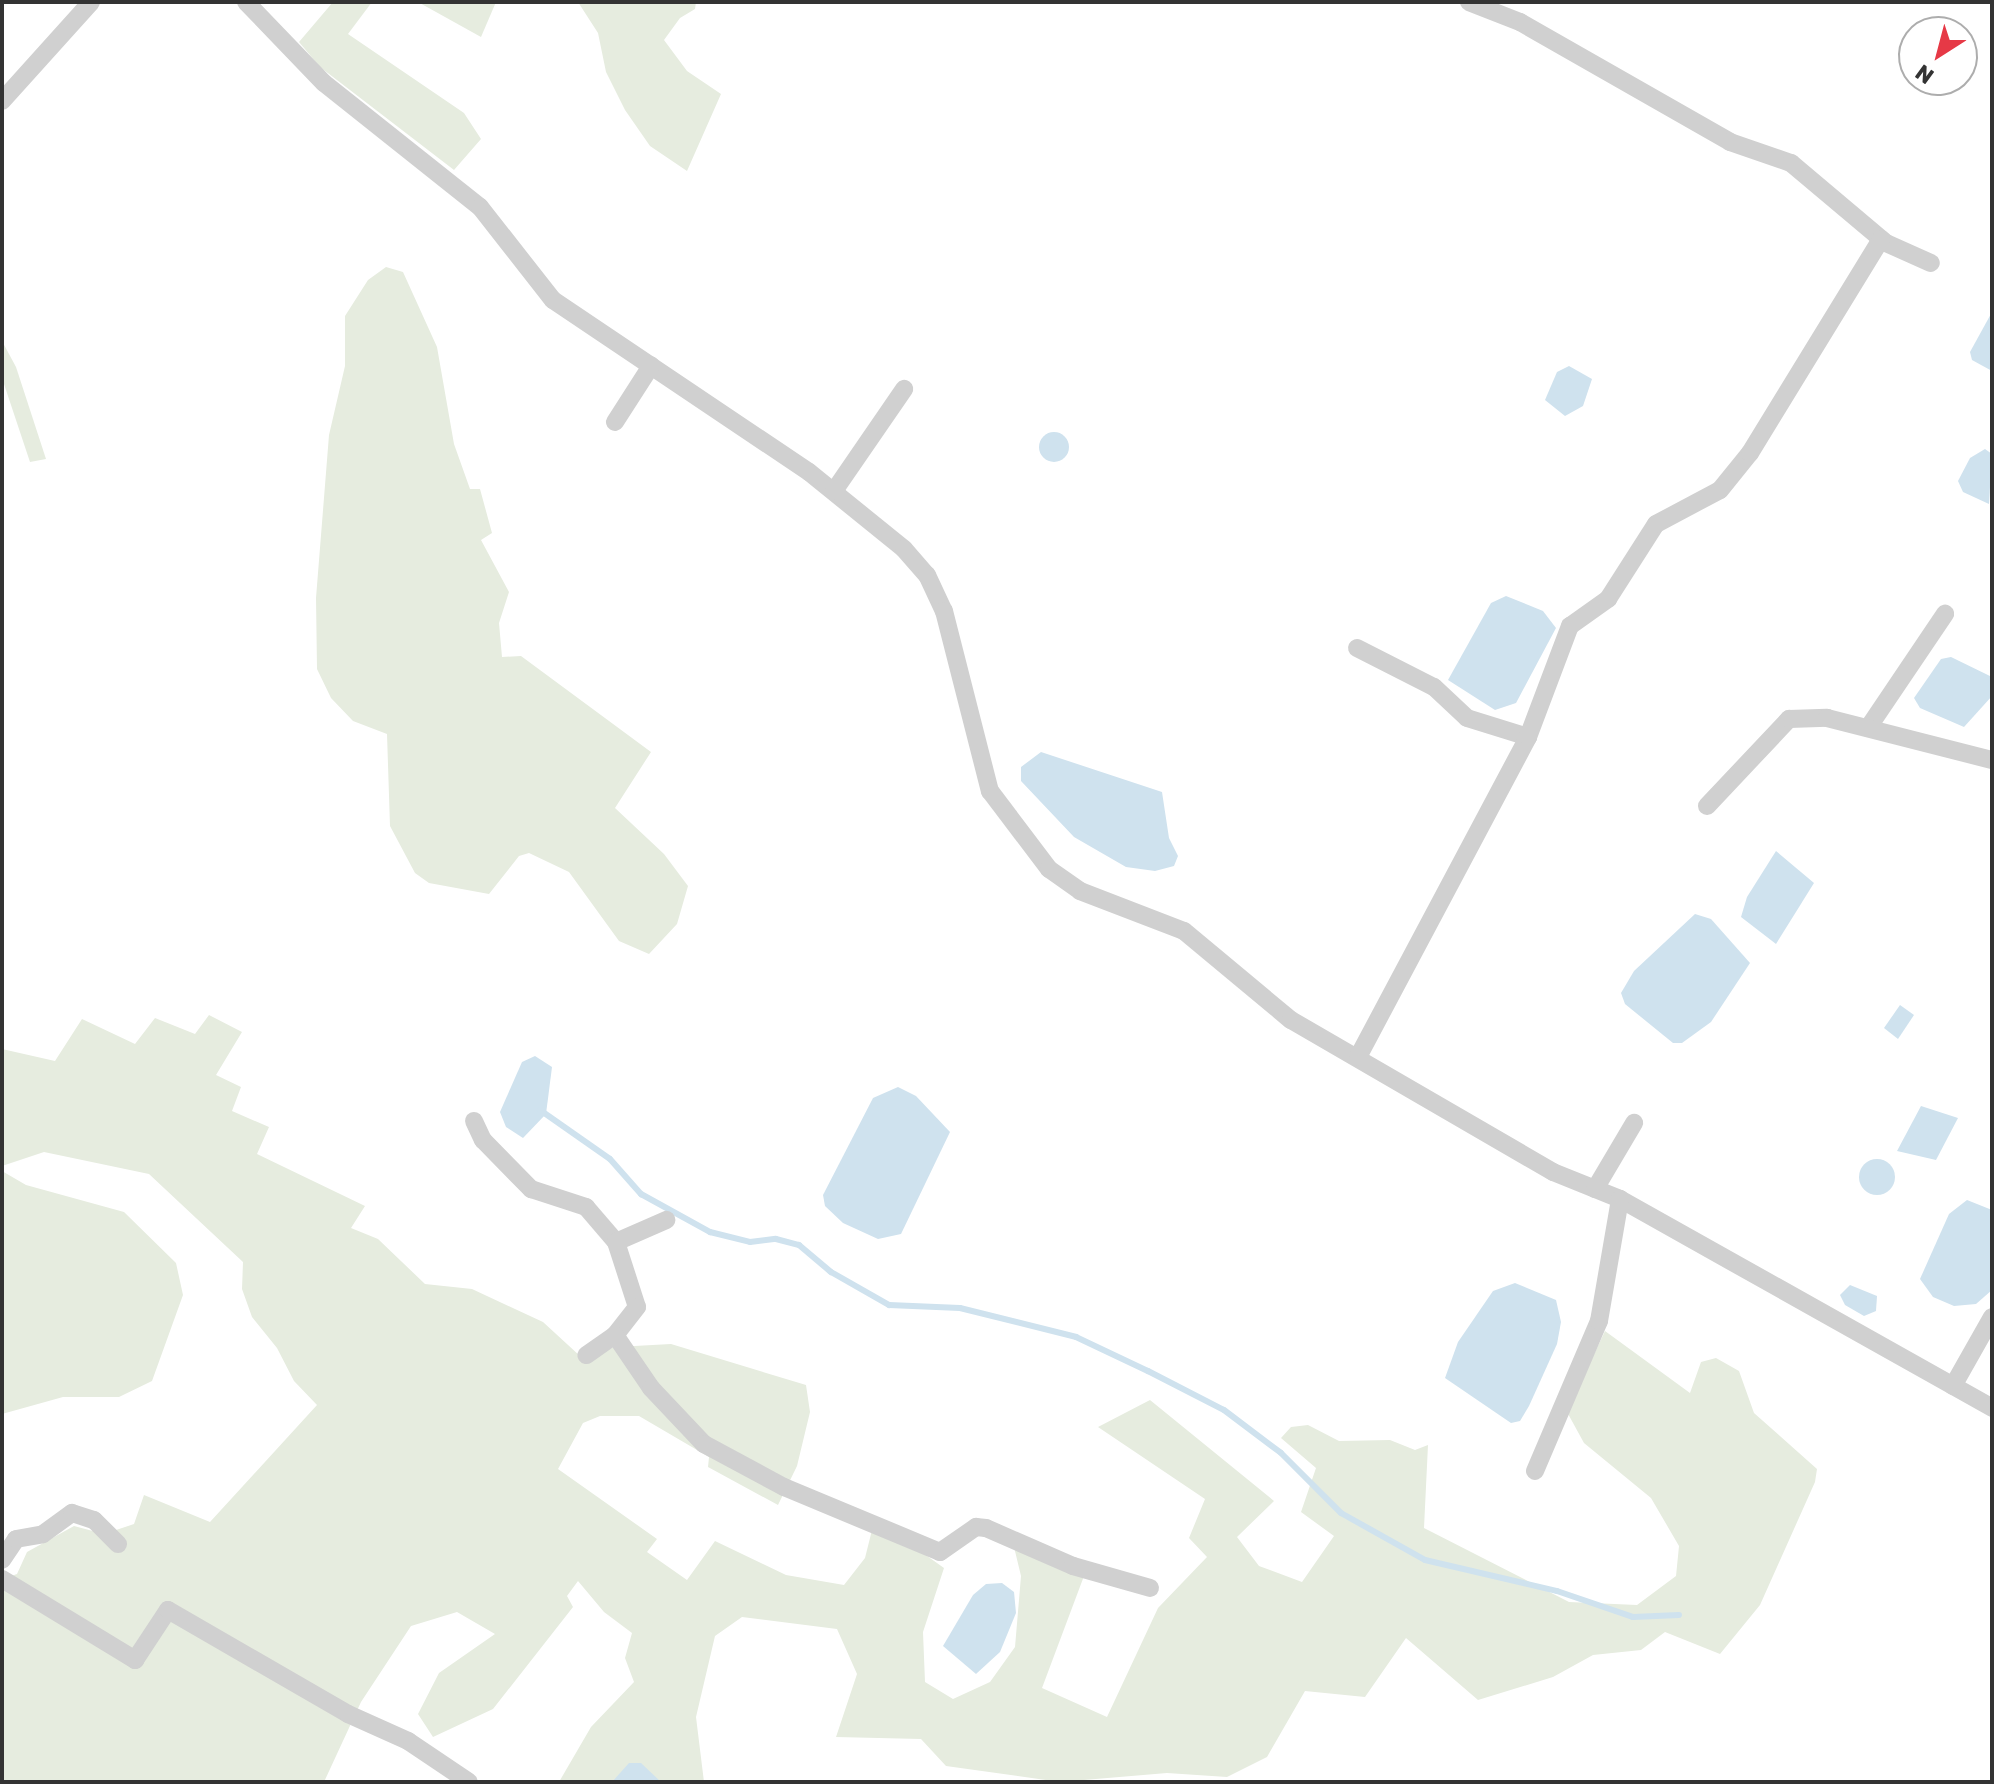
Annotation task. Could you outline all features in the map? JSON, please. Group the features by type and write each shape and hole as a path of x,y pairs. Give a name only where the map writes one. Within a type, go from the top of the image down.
{"street":[{"path":"2,101 91,2"},
{"path":"246,2 333,90 480,207 553,300 834,491 883,529 927,575 944,611 981,770 1004,815 1049,869 1080,891 1184,931 1267,1004 1553,1172 1620,1199 1992,1408"},
{"path":"1469,2 1520,22 1730,142 1791,163 1881,239 1931,263"},
{"path":"1358,1057 1528,737 1570,626 1608,599 1656,524 1720,490 1750,453 1881,239"},
{"path":"615,422 651,366"},
{"path":"834,491 904,389"},
{"path":"1868,728 1945,614"},
{"path":"1357,648 1434,687 1467,718 1528,737"},
{"path":"1707,806 1789,719 1827,718 1992,760"},
{"path":"474,1121 483,1140 531,1189 586,1207 616,1242 639,1298 615,1335 586,1355"},
{"path":"1595,1189 1634,1123"},
{"path":"1535,1471 1599,1321 1620,1199"},
{"path":"616,1242 666,1220"},
{"path":"1953,1386 1992,1317"},
{"path":"615,1335 651,1388 704,1444 784,1487 940,1552 976,1527 986,1528 1073,1566 1150,1588"},
{"path":"2,1560 16,1539 43,1534 72,1513 94,1520 118,1544"},
{"path":"2,1579 135,1660 168,1610 348,1714 408,1741 469,1782"}],"shaded area":[{"path":"333,2 372,2 348,34 464,113 481,139 454,170 320,67 299,42"},
{"path":"418,2 496,2 481,37"},
{"path":"578,2 696,2 695,9 680,18 664,40 687,71 721,94 687,171 650,146 625,110 606,72 598,33"},
{"path":"386,267 403,272 437,347 454,444 470,489 480,489 492,533 481,540 509,592 499,623 502,657 521,656 651,752 615,808 664,854 688,886 677,924 649,954 619,941 569,872 529,853 519,856 489,894 429,883 415,873 390,826 387,734 353,721 331,698 317,669 316,598 329,435 345,366 345,316 368,280"},
{"path":"2,341 16,367 46,459 30,462 2,378"},
{"path":"209,1015 242,1032 216,1075 241,1087 232,1111 269,1127 257,1154 365,1206 351,1228 378,1239 425,1284 472,1289 543,1322 580,1356 616,1347 671,1344 806,1385 810,1412 797,1466 778,1505 708,1467 709,1457 639,1416 600,1416 583,1423 558,1469 657,1539 647,1552 687,1580 715,1541 786,1575 844,1585 865,1558 872,1530 913,1546 944,1568 923,1632 925,1682 953,1699 990,1682 1015,1647 1021,1576 1014,1547 1084,1576 1042,1688 1107,1717 1158,1608 1207,1557 1189,1538 1205,1499 1098,1427 1150,1400 1274,1501 1237,1537 1259,1566 1302,1582 1334,1536 1301,1512 1316,1468 1281,1438 1291,1427 1308,1425 1339,1441 1390,1440 1415,1450 1428,1445 1424,1528 1569,1602 1637,1605 1676,1576 1679,1546 1651,1498 1584,1443 1567,1412 1605,1331 1690,1393 1701,1362 1716,1358 1739,1371 1754,1413 1817,1469 1815,1482 1760,1605 1720,1654 1665,1632 1641,1650 1593,1655 1553,1677 1478,1700 1406,1638 1365,1697 1305,1691 1267,1757 1227,1777 1167,1773 1060,1782 946,1766 921,1739 836,1737 857,1674 837,1629 742,1617 715,1636 696,1717 704,1782 559,1782 591,1727 634,1682 625,1658 632,1633 604,1612 578,1581 567,1596 573,1607 493,1709 433,1737 418,1714 439,1673 495,1634 457,1612 411,1626 361,1702 324,1782 2,1782 2,1579 17,1574 27,1552 74,1526 104,1534 134,1524 144,1495 210,1522 317,1405 294,1381 277,1348 252,1317 242,1289 243,1262 149,1174 44,1152 2,1166 2,1049 55,1061 82,1019 135,1044 155,1018 195,1034"},
{"path":"2,1171 26,1185 124,1212 176,1263 183,1295 152,1381 119,1397 63,1397 2,1414"}],"water":[{"path":"1992,312 1992,371 1972,360 1970,352"},
{"path":"1569,366 1592,379 1583,406 1565,416 1545,400 1557,372"},
{"path":"1054,432 1060,433 1068,441 1068,453 1060,461 1054,462 1048,461 1040,453 1039,447 1040,441 1048,433"},
{"path":"1985,449 1992,454 1989,504 1963,492 1958,481 1970,458"},
{"path":"1506,596 1543,611 1556,628 1516,703 1495,710 1448,680 1491,603"},
{"path":"1951,657 1992,677 1992,696 1964,727 1920,708 1914,698 1941,659"},
{"path":"1041,752 1162,792 1169,838 1178,856 1174,866 1155,871 1126,867 1074,837 1021,781 1021,767"},
{"path":"1776,851 1814,883 1776,944 1741,917 1747,897"},
{"path":"1695,914 1711,919 1750,963 1711,1022 1682,1043 1673,1043 1625,1004 1621,993 1634,971"},
{"path":"1900,1005 1914,1015 1898,1039 1884,1028"},
{"path":"535,1056 552,1067 546,1114 523,1138 506,1127 500,1112 522,1062"},
{"path":"898,1087 916,1096 950,1132 901,1234 878,1239 843,1223 825,1206 823,1195 873,1098"},
{"path":"1921,1106 1958,1118 1936,1160 1897,1151"},
{"path":"1877,1159 1890,1164 1895,1177 1890,1190 1877,1195 1864,1190 1859,1177 1864,1164"},
{"path":"1967,1200 1992,1210 1992,1290 1976,1304 1954,1306 1933,1297 1920,1279 1949,1214"},
{"path":"1515,1283 1556,1300 1561,1322 1557,1344 1529,1406 1520,1421 1511,1423 1445,1378 1458,1342 1493,1291"},
{"path":"1850,1285 1877,1296 1876,1311 1864,1316 1845,1305 1840,1295"},
{"path":"1002,1583 1014,1592 1016,1613 1000,1652 976,1674 943,1646 973,1595 986,1584"},
{"path":"629,1763 641,1763 661,1782 612,1782"}],"waterway":[{"path":"540,1110 610,1159 641,1194 710,1232 750,1242 776,1239 799,1245 831,1272 889,1305 960,1308 1076,1337 1148,1371 1224,1410 1281,1453 1341,1513 1425,1560 1557,1591 1633,1617 1679,1615"}]}
